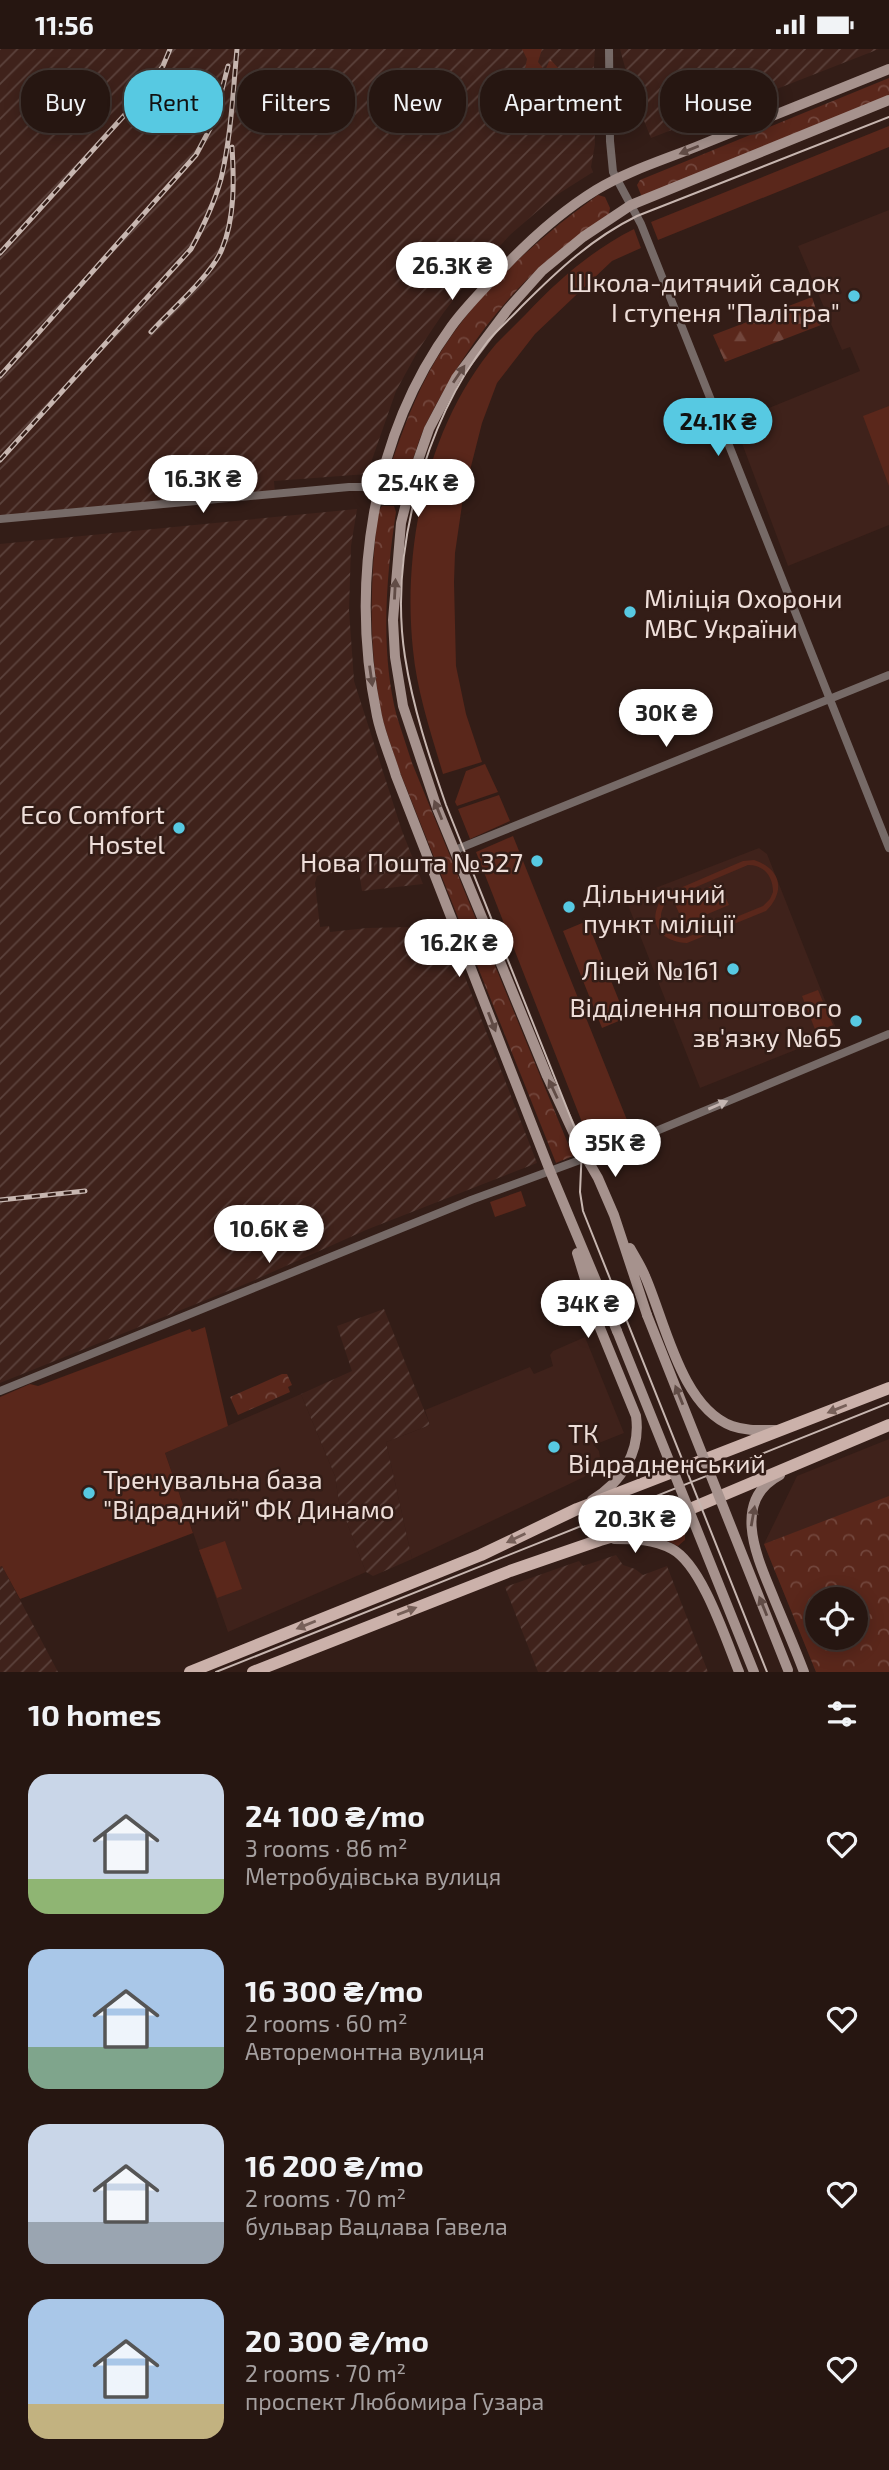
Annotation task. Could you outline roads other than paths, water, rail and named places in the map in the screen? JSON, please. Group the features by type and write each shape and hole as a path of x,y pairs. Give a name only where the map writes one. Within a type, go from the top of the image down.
{"main road":[{"path":"754,1672 550,1171 397,776 377,717 365,608 373,520 379,487 401,419 424,370 451,327 516,254 558,217 616,179 889,69"},
{"path":"784,1430 745,1430 730,1425 712,1414 700,1401 683,1372 645,1276 547,1076 437,808 403,706 395,657 393,619 396,570 401,523 408,492 429,429 456,378 485,338 542,271 583,237 631,205 889,100"},
{"path":"568,1213 570,1229 600,1328 636,1416 638,1428 637,1442 624,1469 603,1493 577,1509"},
{"path":"614,1215 647,1315 789,1671"},
{"path":"190,1672 481,1555 577,1509 889,1388"},
{"path":"253,1672 510,1571 652,1525 889,1425"},
{"path":"801,1463 773,1478 766,1485 755,1505 751,1529 756,1553 804,1672"},
{"path":"600,1540 655,1541 673,1549 685,1559 699,1579 739,1672"}],"street":[{"path":"609,49 610,141 616,179 641,224 889,848"},
{"path":"0,519 279,493 379,487 408,492"},
{"path":"455,850 889,675"},
{"path":"0,1391 460,1204 637,1139 889,1034"}],"tram line":[{"path":"767,1672 583,1211 580,1192 582,1146 446,805 408,676 401,617 402,576 407,533 417,491 429,450 446,410 465,374 488,341 548,281 605,234 637,216 889,117"},
{"path":"216,1672 889,1403"}],"railway":[{"path":"0,253 139,99 163,66 170,49"},
{"path":"0,460 191,249 208,215 221,179 237,49"},
{"path":"0,376 196,155 214,121 228,66"},
{"path":"151,332 200,281 222,249 231,212 232,147"},
{"path":"0,1200 85,1191"}],"place":[{"name":"Школа-дитячий садок І ступеня \"Палітра\"","path":"854,296"},
{"name":"Міліція Охорони МВС України","path":"630,612"},
{"name":"Eco Comfort Hostel","path":"179,828"},
{"name":"Нова Пошта №327","path":"537,861"},
{"name":"Дільничний пункт міліції","path":"569,907"},
{"name":"Ліцей №161","path":"733,969"},
{"name":"Відділення поштового зв'язку №65","path":"856,1021"},
{"name":"ТК Відрадненський","path":"554,1447"},
{"name":"Тренувальна база \"Відрадний\" ФК Динамо","path":"89,1493"}]}
